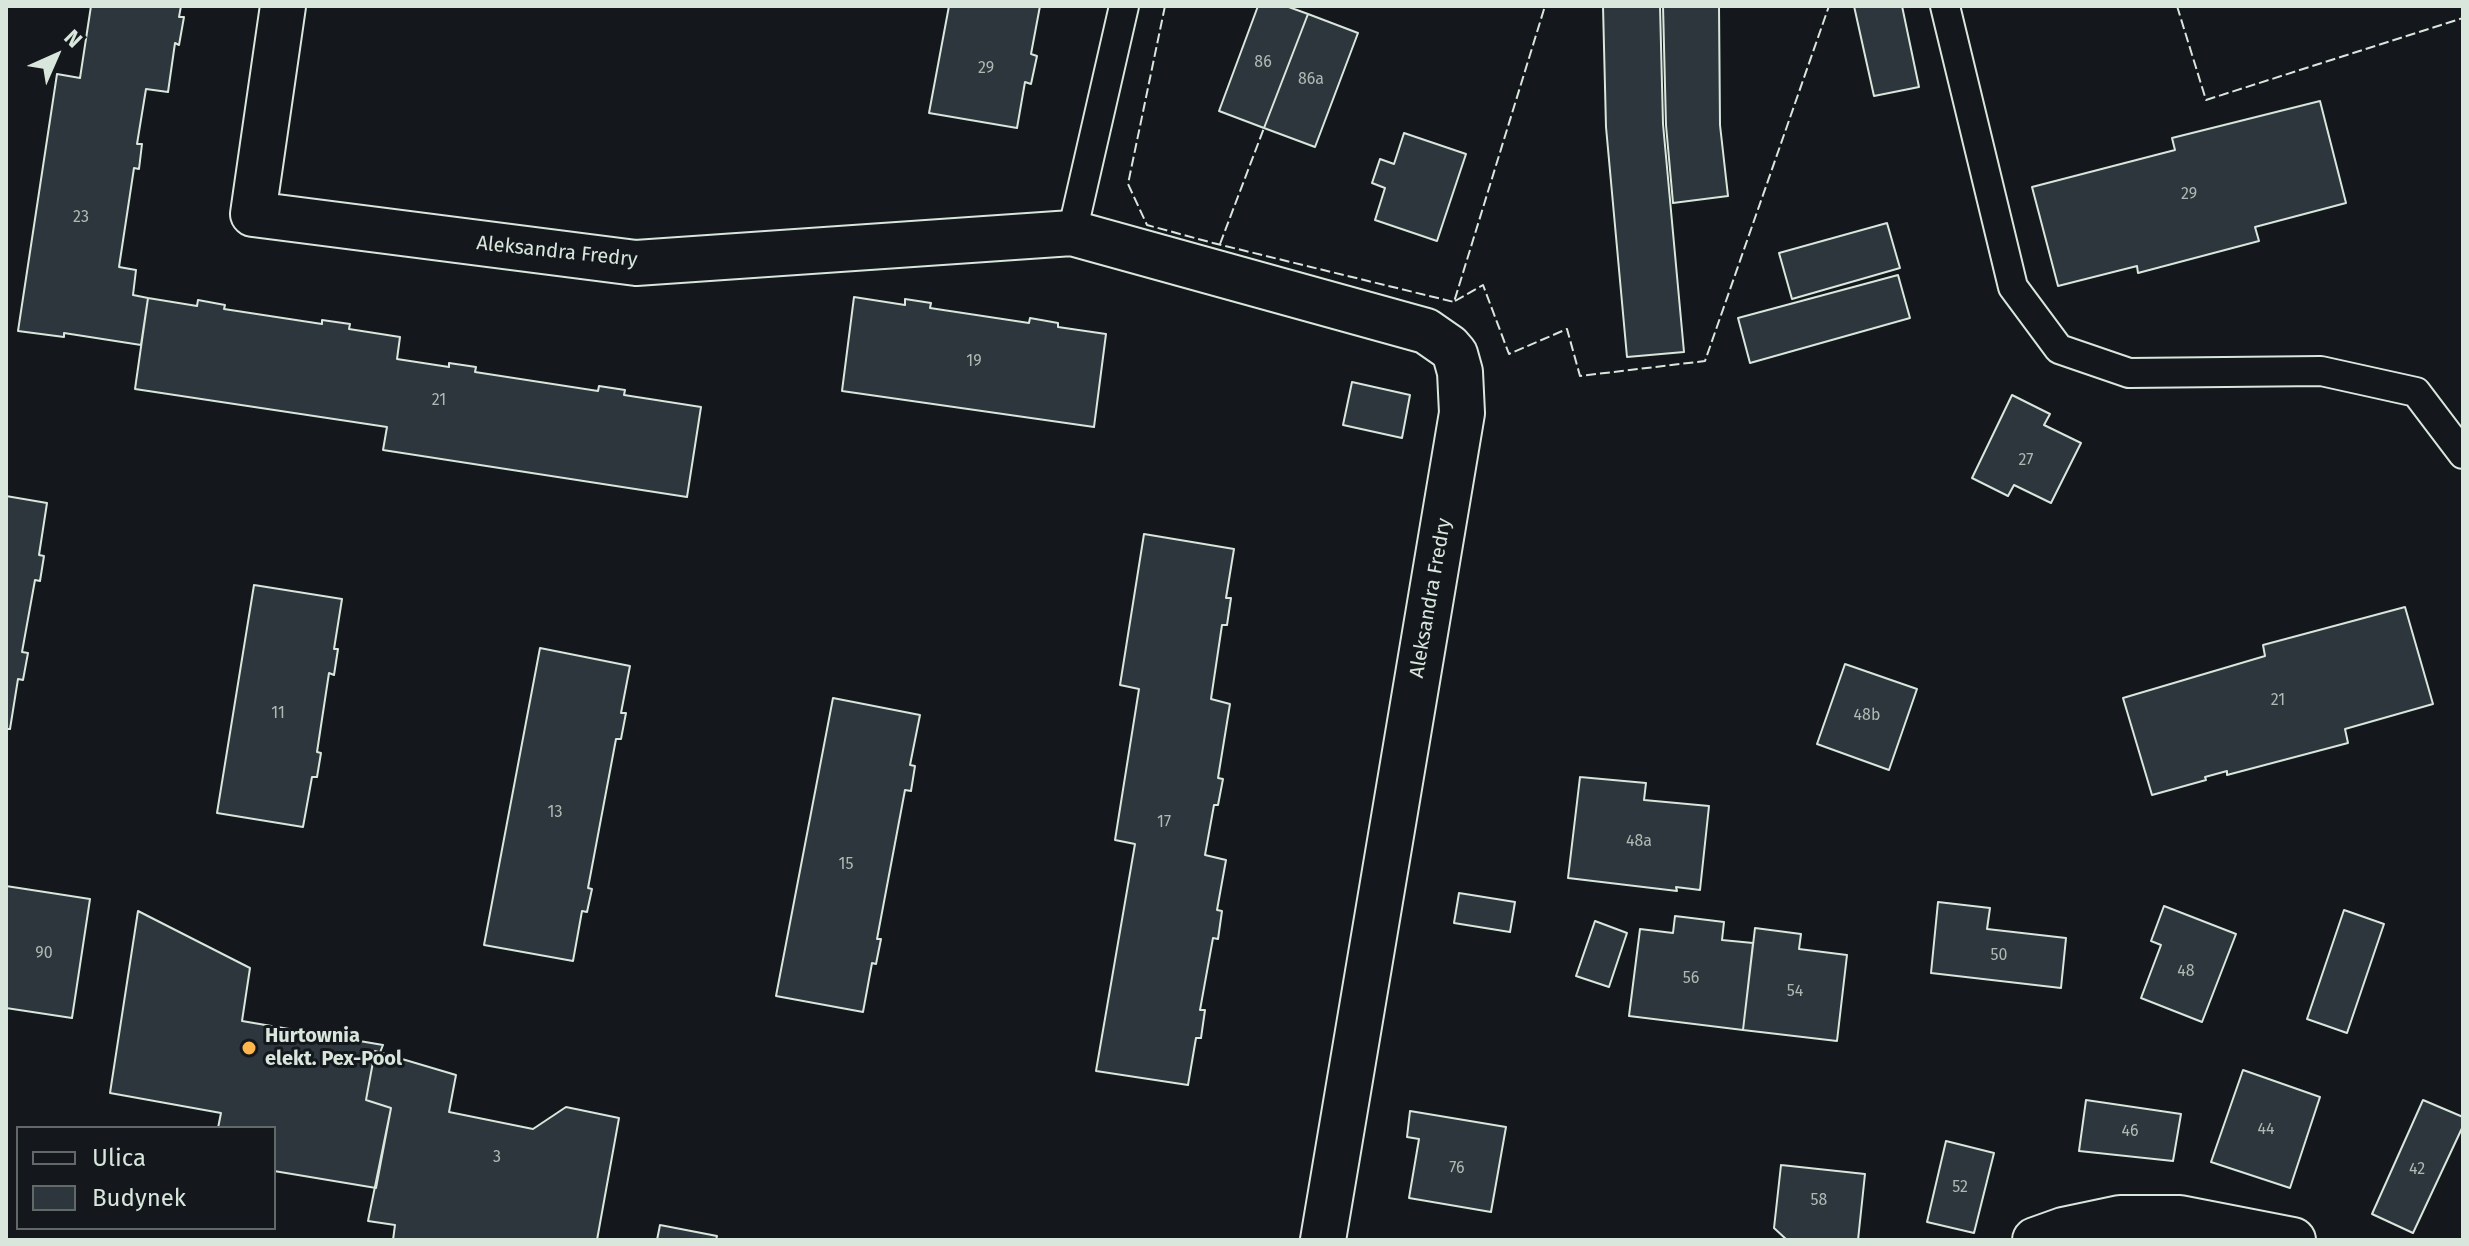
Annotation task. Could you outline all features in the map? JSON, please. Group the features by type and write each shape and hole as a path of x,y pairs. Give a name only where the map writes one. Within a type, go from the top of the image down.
{"street":[{"name":"Aleksandra Fredry","path":"283,6 253,214 636,263 1072,233 1426,331 1455,354 1460,372 1462,413 1323,1240"},
{"path":"2035,1240 2063,1230 2120,1218 2180,1218 2293,1240"}],"lane":[{"path":"1072,233 1124,6"},
{"path":"1945,6 2013,287 2059,349 2129,373 2321,371 2416,392 2463,454"}],"building":[{"path":"91,6 181,6 179,17 184,17 179,45 175,43 168,92 146,89 137,144 142,144 139,169 134,168 119,267 136,270 133,295 148,298 141,345 64,333 64,337 18,331 57,74 80,78"},
{"path":"949,6 1040,6 1031,54 1037,56 1031,84 1025,82 1017,128 929,113"},
{"path":"1258,6 1286,6 1308,14 1264,128 1219,111"},
{"path":"1603,6 1660,6 1663,124 1684,352 1627,357 1606,127"},
{"path":"1663,6 1719,6 1720,125 1728,196 1673,203 1666,125"},
{"path":"1854,6 1902,6 1919,87 1874,96"},
{"path":"1308,14 1358,33 1315,147 1264,128"},
{"path":"2320,101 2346,203 2255,227 2259,241 2138,273 2137,266 2058,286 2032,187 2175,150 2172,138"},
{"path":"1404,133 1466,154 1437,241 1375,220 1385,188 1372,183 1380,159 1394,164"},
{"path":"1887,223 1900,268 1792,299 1779,253"},
{"path":"1898,275 1910,318 1750,363 1738,318"},
{"path":"854,297 905,305 905,299 931,303 930,308 1029,323 1030,318 1058,323 1058,327 1106,334 1094,427 842,391"},
{"path":"148,298 197,306 198,300 225,305 224,309 322,324 322,320 350,324 349,329 400,337 397,359 449,367 449,363 476,367 475,372 598,391 599,386 625,390 624,395 701,407 687,497 383,450 387,427 135,389"},
{"path":"1352,382 1410,395 1402,438 1343,425"},
{"path":"2012,395 2050,414 2044,425 2081,443 2051,503 2014,485 2008,496 1972,478"},
{"path":"6,496 47,503 39,555 44,556 40,581 35,580 22,652 28,653 23,680 18,679 10,729 6,729"},
{"path":"1144,534 1234,549 1226,598 1231,598 1227,625 1222,625 1211,699 1230,704 1218,778 1223,779 1218,805 1214,805 1205,855 1226,860 1217,910 1222,911 1218,939 1213,938 1200,1010 1205,1010 1201,1038 1196,1038 1188,1085 1096,1071 1135,844 1115,840 1139,689 1120,685"},
{"path":"254,585 342,599 334,649 338,649 334,675 329,673 317,752 321,753 317,777 312,777 303,827 217,813"},
{"path":"2405,607 2433,704 2345,729 2348,743 2227,775 2227,771 2152,795 2123,698 2265,656 2263,645"},
{"path":"540,648 630,666 621,713 626,713 621,739 616,739 588,888 592,889 587,912 582,911 573,961 484,945"},
{"path":"1845,664 1917,689 1889,770 1817,744"},
{"path":"833,698 920,715 910,765 915,766 911,791 905,790 877,939 881,939 876,964 872,963 863,1012 776,996"},
{"path":"1580,777 1646,783 1644,800 1709,806 1700,890 1676,887 1677,891 1568,878"},
{"path":"6,886 90,899 72,1018 6,1008"},
{"path":"1459,893 1515,902 1510,932 1454,923"},
{"path":"1938,902 1990,908 1987,929 2066,938 2061,988 1931,973"},
{"path":"2164,906 2236,934 2202,1022 2141,998 2161,945 2151,941"},
{"path":"2344,910 2384,924 2347,1033 2307,1019"},
{"name":"Hurtownia elekt. Pex-Pool","path":"138,911 250,968 242,1021 383,1045 379,1055 375,1051 366,1100 391,1108 376,1188 276,1171 276,1126 218,1126 221,1113 110,1093"},
{"path":"1675,916 1724,922 1722,940 1753,943 1743,1030 1629,1016 1640,929 1673,933"},
{"path":"1595,921 1627,933 1609,987 1576,976"},
{"path":"1755,928 1801,934 1799,949 1847,955 1837,1041 1743,1030"},
{"name":"Hurtownia elekt. Pex-Pool","path":"375,1051 456,1075 449,1112 533,1129 566,1107 619,1118 597,1240 393,1240 395,1225 368,1221 391,1108 366,1100"},
{"path":"2243,1070 2320,1097 2290,1188 2211,1162"},
{"path":"2086,1100 2181,1114 2173,1161 2079,1151"},
{"path":"2423,1100 2463,1117 2463,1126 2413,1233 2372,1214"},
{"path":"1410,1111 1506,1127 1491,1212 1409,1198 1419,1139 1407,1137"},
{"path":"1946,1141 1994,1153 1974,1233 1927,1222"},
{"path":"1781,1165 1865,1174 1858,1240 1787,1240 1774,1228"},
{"path":"660,1225 717,1236 716,1240 657,1240"}],"fence":[{"path":"1165,6 1128,184 1147,225 1454,302 1545,6"},
{"path":"1455,301 1483,285 1509,354 1567,329 1580,376 1705,361 1829,6"},
{"path":"2177,6 2206,100 2463,18"},
{"path":"1220,244 1264,128"}],"place":[{"name":"Hurtownia elekt. Pex-Pool","path":"249,1048"}]}
